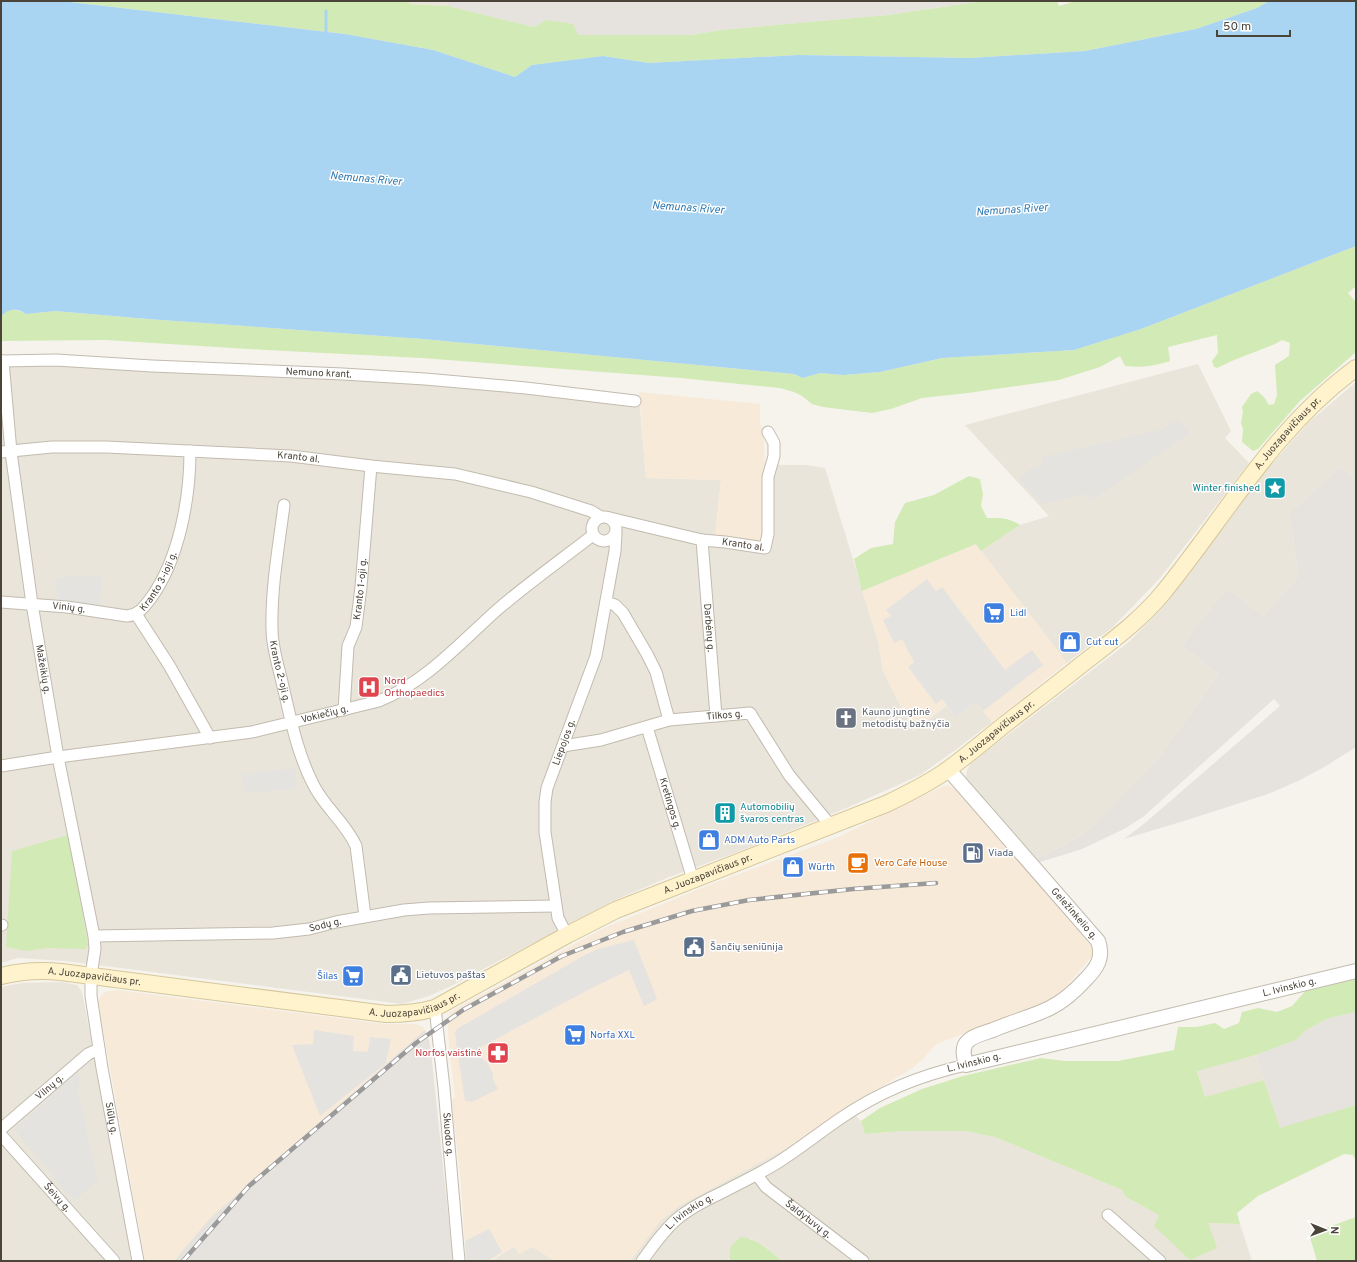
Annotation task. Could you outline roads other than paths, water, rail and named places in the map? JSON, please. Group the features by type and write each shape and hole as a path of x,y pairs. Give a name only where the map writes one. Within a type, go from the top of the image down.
{"main road":[{"name":"A. Juozapavičiaus pr.","path":"1,976 21,972 37,971 91,976 386,1014 423,1012 435,1008 567,935 616,910 831,826 903,796 948,769 1139,618 1161,595 1251,474 1273,447 1293,424 1356,368"}],"street":[{"name":"Nemuno krant.","path":"2,361 56,360 152,366 343,374 424,379 635,400"},
{"name":"Mažeikių g.","path":"2,361 6,452 58,757 94,936 94,959 91,976"},
{"name":"Kranto al.","path":"6,452 52,447 133,448 291,456 371,466 455,474 531,492 599,517 702,540 765,548 768,534 768,477 774,456 774,443 768,432"},
{"name":"Kranto 3-ioji g.","path":"190,451 187,495 179,537 165,576 159,587 145,606 136,614 169,665 210,738"},
{"name":"Kranto 1-oji g.","path":"344,710 348,646 356,627 361,587 371,466"},
{"name":"Kranto 2-oji g.","path":"284,505 275,574 272,630 274,648 292,723 306,770 321,799 352,836 356,846 365,916"},
{"path":"599,517 616,524 616,531 614,537 607,541 599,541 593,535 592,527 599,517"},
{"path":"616,531 629,523"},
{"name":"Liepojos g.","path":"567,935 558,918 545,832 544,816 547,788 596,656 615,550 616,531"},
{"name":"Vokiečių g.","path":"1,766 58,757 252,732 369,704 389,697 427,673 498,609 593,535"},
{"name":"Darbėnų g.","path":"702,540 716,716"},
{"path":"607,541 615,550"},
{"name":"Vinių g.","path":"1,602 67,607 127,616 136,614"},
{"path":"606,602 616,605 623,613 647,654 656,672 669,720"},
{"name":"Tilkos g.","path":"562,746 601,740 669,720 750,713 789,775 831,826"},
{"name":"Kretingos g.","path":"647,727 692,880"},
{"name":"Geležinkelio g.","path":"948,769 1098,941 1101,956 1092,974 1070,995 1059,1003 1050,1008 968,1040 964,1049 966,1065"},
{"name":"Sodų g.","path":"94,936 273,933 309,929 365,916 404,910 429,908 556,906"},
{"name":"L. Ivinskio g.","path":"642,1261 678,1218 696,1206 757,1175 867,1102 918,1078 966,1065 1356,971"},
{"name":"Siūlų g.","path":"91,976 91,996 99,1049 138,1261"},
{"name":"Skuodo g.","path":"435,1008 460,1261"},
{"name":"Vilnų g.","path":"1,1129 88,1054 99,1049"},
{"name":"Šeivų g.","path":"1,1135 114,1261"},
{"name":"Šaldytuvų g.","path":"757,1175 766,1187 863,1261"},
{"path":"1108,1215 1160,1261"}],"water":[{"name":"Nemunas River","path":"1,1 70,2 345,34 433,50 515,77 532,65 603,56 649,63 799,55 970,58 1085,51 1196,29 1257,8 1269,1 1356,1 1356,246 1141,329 1074,350 942,358 880,372 843,375 820,373 803,378 794,374 423,339 55,311 26,314 13,310 6,312 1,317"}],"waterway":[{"path":"326,11 326,35"}],"railway":[{"path":"183,1261 249,1186 416,1043 463,1010 562,956 623,932 692,911 749,900 853,889 936,883"}],"place":[{"name":"Winter finished","path":"1275,488"},
{"name":"Lidl","path":"994,613"},
{"name":"Cut cut","path":"1070,642"},
{"name":"Nord Orthopaedics","path":"369,687"},
{"name":"Kauno jungtinė metodistų bažnyčia","path":"846,718"},
{"name":"Automobilių švaros centras","path":"725,813"},
{"name":"ADM Auto Parts","path":"709,840"},
{"name":"Viada","path":"973,853"},
{"name":"Vero Cafe House","path":"858,863"},
{"name":"Würth","path":"793,867"},
{"name":"Šančių seniūnija","path":"694,947"},
{"name":"Lietuvos paštas","path":"401,975"},
{"name":"Šilas","path":"353,976"},
{"name":"Norfa XXL","path":"575,1035"},
{"name":"Norfos vaistinė","path":"498,1053"}]}
